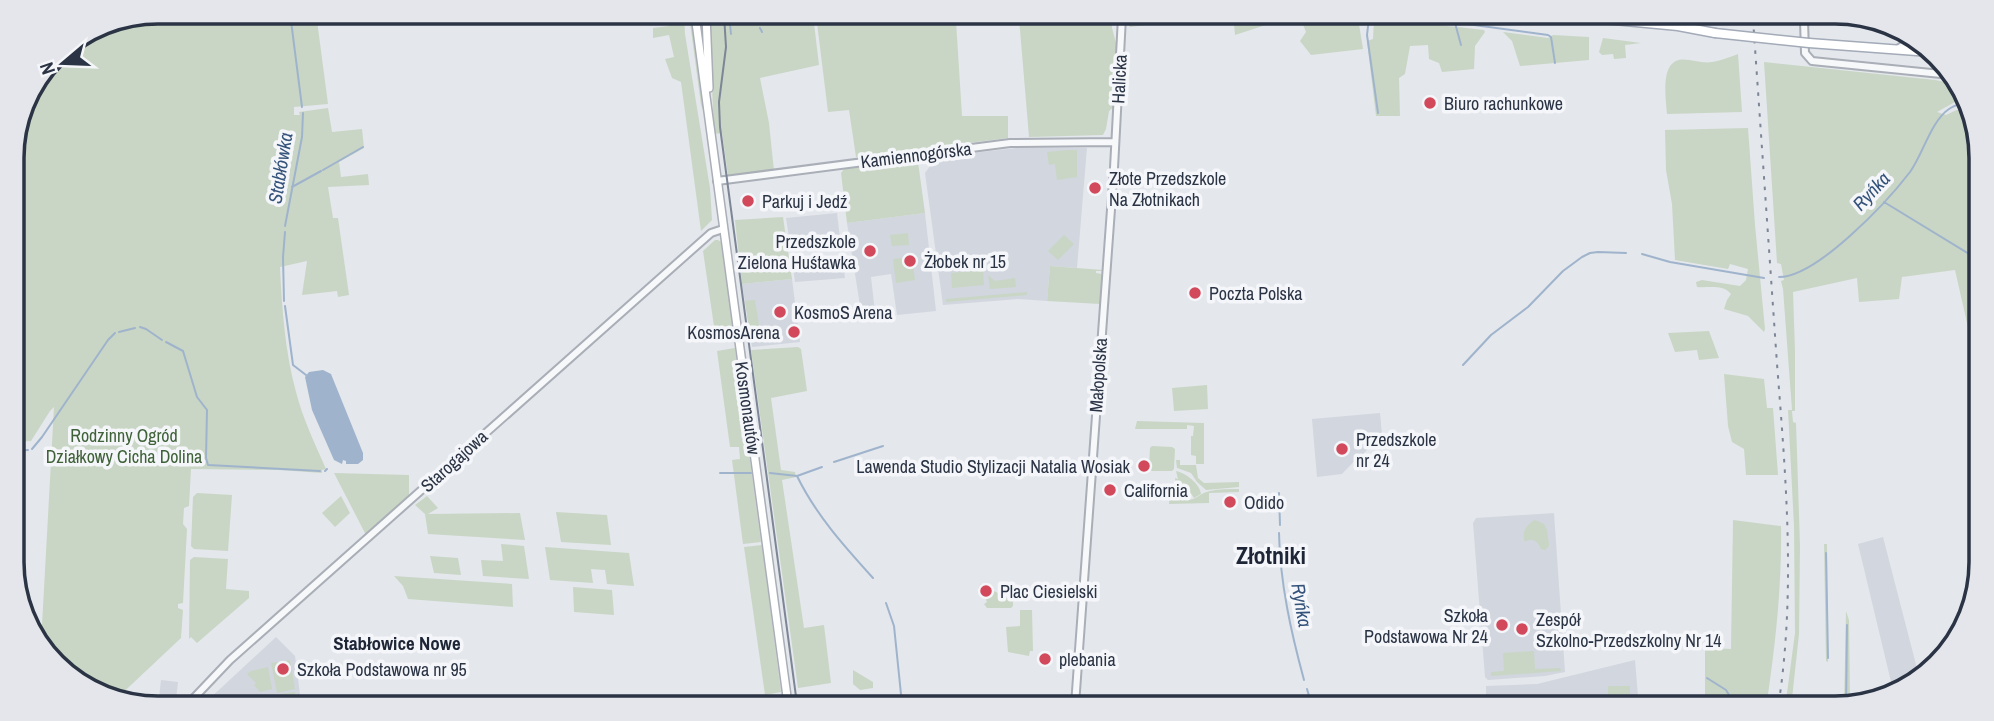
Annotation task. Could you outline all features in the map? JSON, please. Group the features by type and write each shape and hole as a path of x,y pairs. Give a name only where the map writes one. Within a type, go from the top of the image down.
{"main road":[{"name":"Kosmonautów","path":"696,24 787,696"},
{"name":"Kosmonautów","path":"706,24 708,113"},
{"path":"1657,24 1816,44 1897,49 1909,47"}],"street":[{"name":"Halicka","path":"1115,142 1122,24"},
{"path":"1804,24 1805,51 1812,61 1939,74"},
{"name":"Kamiennogórska","path":"717,181 1010,143 1115,142"},
{"name":"Małopolska","path":"1076,696 1115,142"},
{"name":"Starogajowa","path":"196,696 230,660 711,233 723,229"}],"shaded area":[{"path":"1017,148 1087,148 1077,268 1050,266 1047,301 1018,299 943,305 925,173 937,157"},
{"path":"837,213 841,247 791,251 786,218"},
{"name":"Żłobek nr 15","path":"925,213 936,311 897,315 891,274 871,277 875,312 861,312 847,223"},
{"path":"843,262 845,278 795,282 793,267"},
{"path":"792,279 800,342 752,347 742,284"},
{"name":"Przedszkole nr 24","path":"1380,413 1382,435 1342,474 1317,477 1312,419"},
{"name":"Zespół Szkolno-Przedszkolny Nr 14","path":"1554,513 1565,672 1488,680 1485,677 1473,523 1476,518"},
{"path":"1883,537 1917,669 1891,684 1858,544"},
{"name":"Szkoła Podstawowa nr 95","path":"276,637 295,656 300,696 212,696"},
{"path":"1635,660 1638,696 1486,696 1486,686 1537,684"},
{"path":"161,680 178,682 176,696 159,696"}],"green space":[{"name":"Rodzinny Ogród Działkowy Cicha Dolina","path":"159,24 317,24 328,104 294,107 294,115 328,108 332,132 362,129 364,148 339,162 341,177 368,174 369,185 328,187 333,218 338,218 349,295 338,297 337,291 302,295 307,261 280,267 292,377 309,431 326,469 322,470 322,473 191,469 189,506 184,508 183,524 187,529 183,603 178,604 178,608 183,610 181,638 124,692 84,674 58,651 42,628 54,407 31,441 24,441 25,150 35,107 52,77 84,47 124,29"},
{"path":"684,24 710,188 712,220 701,231 681,82 672,78 665,59 674,57 669,35 653,38 653,28"},
{"path":"690,24 693,24 705,116 701,105"},
{"path":"709,24 814,24 819,65 760,78 769,123 774,171 728,175 722,133 714,134"},
{"path":"817,24 956,24 962,116 1008,116 1008,138 856,157 849,110 828,112"},
{"path":"1020,24 1112,24 1117,47 1115,106 1109,111 1103,135 1029,137"},
{"path":"1128,24 1154,24 1130,27"},
{"path":"1234,24 1269,24 1235,35"},
{"path":"1303,24 1359,24 1363,49 1311,55 1300,41 1306,32"},
{"path":"1374,24 1430,24 1485,32 1475,46 1474,69 1442,72 1439,63 1429,59 1428,45 1410,46 1405,74 1399,78 1400,116 1376,116 1367,41 1373,39"},
{"path":"1503,32 1548,38 1553,35 1589,37 1589,60 1520,66 1512,41"},
{"path":"1603,38 1641,43 1625,45 1626,58 1614,59 1613,54 1602,55 1599,52"},
{"path":"1738,54 1742,112 1667,114 1666,83 1669,68 1673,63 1679,60 1712,62"},
{"path":"1764,62 1945,82 1956,101 1937,112 1946,115 1960,109 1968,141 1969,332 1955,270 1902,277 1899,299 1859,302 1857,278 1793,292 1795,411 1792,411 1793,422 1796,423 1800,546 1799,634 1792,696 1787,696 1795,633 1794,526 1788,410 1792,410 1781,281 1784,280 1781,264 1777,263"},
{"path":"1748,128 1764,332 1748,316 1724,309 1731,294 1728,291 1697,287 1696,282 1702,280 1740,286 1746,280 1748,269 1730,264 1728,269 1675,260 1672,204 1666,170 1665,130"},
{"path":"1077,150 1077,177 1057,180 1055,164 1049,165 1047,152"},
{"path":"915,159 918,162 925,213 847,223 841,173 844,169"},
{"path":"783,217 792,279 742,284 735,220"},
{"path":"908,233 909,245 892,246 890,235"},
{"path":"1064,235 1074,244 1058,260 1048,251"},
{"path":"715,240 721,242 734,336 716,340 703,251"},
{"path":"912,257 915,280 896,283 893,259"},
{"path":"1050,266 1103,270 1096,271 1102,274 1100,304 1047,301"},
{"path":"983,270 984,285 952,288 951,273"},
{"path":"988,275 995,281 1015,278 1016,287 990,289"},
{"path":"1027,292 1027,295 946,302 946,299"},
{"path":"755,300 761,338 751,339 745,301"},
{"path":"1709,331 1719,358 1699,360 1697,350 1675,352 1668,333"},
{"path":"735,348 761,542 743,544 732,460 740,459 739,447 730,447 717,351"},
{"path":"801,349 807,391 771,398 781,470 795,472 796,477 782,480 804,628 824,625 831,683 798,688 751,350"},
{"path":"1724,374 1764,379 1767,408 1773,408 1778,475 1746,475 1744,449 1732,442 1728,426"},
{"path":"1207,385 1208,409 1174,411 1172,388"},
{"path":"1137,421 1204,423 1204,464 1196,464 1196,456 1191,455 1194,426 1187,425 1187,429 1135,429"},
{"path":"1152,446 1175,449 1172,471 1149,469"},
{"path":"1176,460 1180,460 1180,465 1196,465 1198,478 1204,483 1239,482 1239,487 1206,490 1191,473 1177,468"},
{"path":"1176,471 1192,480 1201,494 1194,498 1188,489 1191,499 1179,496"},
{"path":"334,473 409,475 409,496 366,535"},
{"path":"1133,489 1169,490 1169,500 1133,500"},
{"path":"1239,489 1239,492 1209,493 1209,503 1169,504 1170,490 1178,499 1185,500 1194,499 1210,491"},
{"path":"197,493 232,495 228,551 194,549 191,546 193,497"},
{"path":"341,496 350,513 335,527 322,513"},
{"path":"427,496 438,508 428,514 520,513 525,540 428,534 425,514 415,505"},
{"path":"556,512 607,515 611,545 561,542"},
{"path":"1535,520 1544,524 1547,530 1549,546 1545,550 1534,541 1525,542 1525,530"},
{"path":"1733,520 1781,526 1777,617 1768,696 1705,696 1705,645 1709,648 1731,649"},
{"path":"501,544 524,546 529,579 483,576 481,560 503,561"},
{"path":"1824,544 1827,544 1828,662 1826,661"},
{"path":"762,545 781,692 765,695 744,547"},
{"path":"545,547 629,553 634,586 607,584 605,570 591,569 593,583 550,580"},
{"path":"430,556 458,558 461,575 434,573"},
{"path":"194,557 228,559 226,589 249,591 249,598 197,643 191,637 189,639 190,560"},
{"path":"394,576 512,584 513,607 408,599 403,586"},
{"path":"981,584 1013,601 1013,606 987,608 984,604 987,602 985,597 981,596 984,595 982,589 978,588"},
{"path":"573,587 612,590 614,615 574,612"},
{"path":"1020,610 1032,610 1033,651 1030,651 1029,656 1008,652 1006,627 1020,626"},
{"path":"1846,611 1849,620 1850,695 1844,696"},
{"path":"1534,651 1535,669 1560,668 1561,671 1491,676 1491,672 1504,671 1503,653"},
{"path":"290,660 295,689 277,693 271,663"},
{"path":"268,667 272,689 260,692 247,674"},
{"path":"853,670 873,682 873,688 860,690 853,684"},
{"path":"1608,686 1630,686 1630,696 1608,696"},
{"path":"295,692 296,696 274,696"}],"water":[{"path":"323,370 331,374 363,453 363,460 358,464 346,464 343,460 342,464 334,460 312,410 305,377 309,372"}],"waterway":[{"name":"Stabłówka","path":"291,24 302,107"},
{"path":"730,24 731,34"},
{"path":"1368,24 1367,35 1378,113"},
{"path":"1455,24 1461,45"},
{"path":"1467,24 1548,35 1551,37 1555,63"},
{"path":"760,28 762,32"},
{"name":"Ryńka","path":"1779,277 1795,274 1812,265 1850,236 1910,172 1937,121 1958,105"},
{"name":"Stabłówka","path":"285,226 302,137 303,113"},
{"path":"323,170 363,147"},
{"path":"292,187 321,171"},
{"path":"1884,202 1969,254"},
{"name":"Stabłówka","path":"284,301 285,232"},
{"name":"Ryńka","path":"1463,365 1491,335 1528,307 1563,271 1582,257 1598,252 1626,253"},
{"name":"Ryńka","path":"1642,254 1670,262 1764,278"},
{"name":"Stabłówka","path":"285,306 293,365 306,375"},
{"path":"140,327 162,340"},
{"path":"119,332 135,328"},
{"path":"32,449 115,333"},
{"path":"166,342 183,351 197,397 207,410 208,465 320,471"},
{"path":"834,462 883,446"},
{"path":"797,476 822,467"},
{"path":"720,473 751,473"},
{"path":"770,473 797,476 822,517 873,578"},
{"name":"Ryńka","path":"1279,493 1280,525"},
{"name":"Ryńka","path":"1279,533 1287,607 1304,680"},
{"path":"1826,553 1828,658"},
{"path":"886,603 894,626 901,696"},
{"path":"1846,696 1847,625"},
{"path":"1707,678 1726,690 1730,696"},
{"name":"Ryńka","path":"1307,689 1309,696"}],"tram line":[{"path":"725,24 726,47 719,102 720,127 796,696"}],"railway":[{"path":"1753,24 1788,536 1787,622 1779,696"}],"place":[{"name":"Biuro rachunkowe","path":"1430,103"},
{"name":"Złote Przedszkole Na Złotnikach","path":"1095,188"},
{"name":"Parkuj i Jedź","path":"748,201"},
{"name":"Przedszkole Zielona Huśtawka","path":"870,251"},
{"name":"Żłobek nr 15","path":"910,261"},
{"name":"Poczta Polska","path":"1195,293"},
{"name":"KosmoS Arena","path":"780,312"},
{"name":"KosmosArena","path":"794,332"},
{"name":"Przedszkole nr 24","path":"1342,449"},
{"name":"Lawenda Studio Stylizacji Natalia Wosiak","path":"1144,466"},
{"name":"California","path":"1110,490"},
{"name":"Odido","path":"1230,502"},
{"name":"Plac Ciesielski","path":"986,591"},
{"name":"Szkoła Podstawowa Nr 24","path":"1502,625"},
{"name":"Zespół Szkolno-Przedszkolny Nr 14","path":"1522,629"},
{"name":"plebania","path":"1045,659"},
{"name":"Szkoła Podstawowa nr 95","path":"283,669"}],"district":[{"name":"Złotniki","path":"1271,555"},
{"name":"Stabłowice Nowe","path":"397,643"}]}
